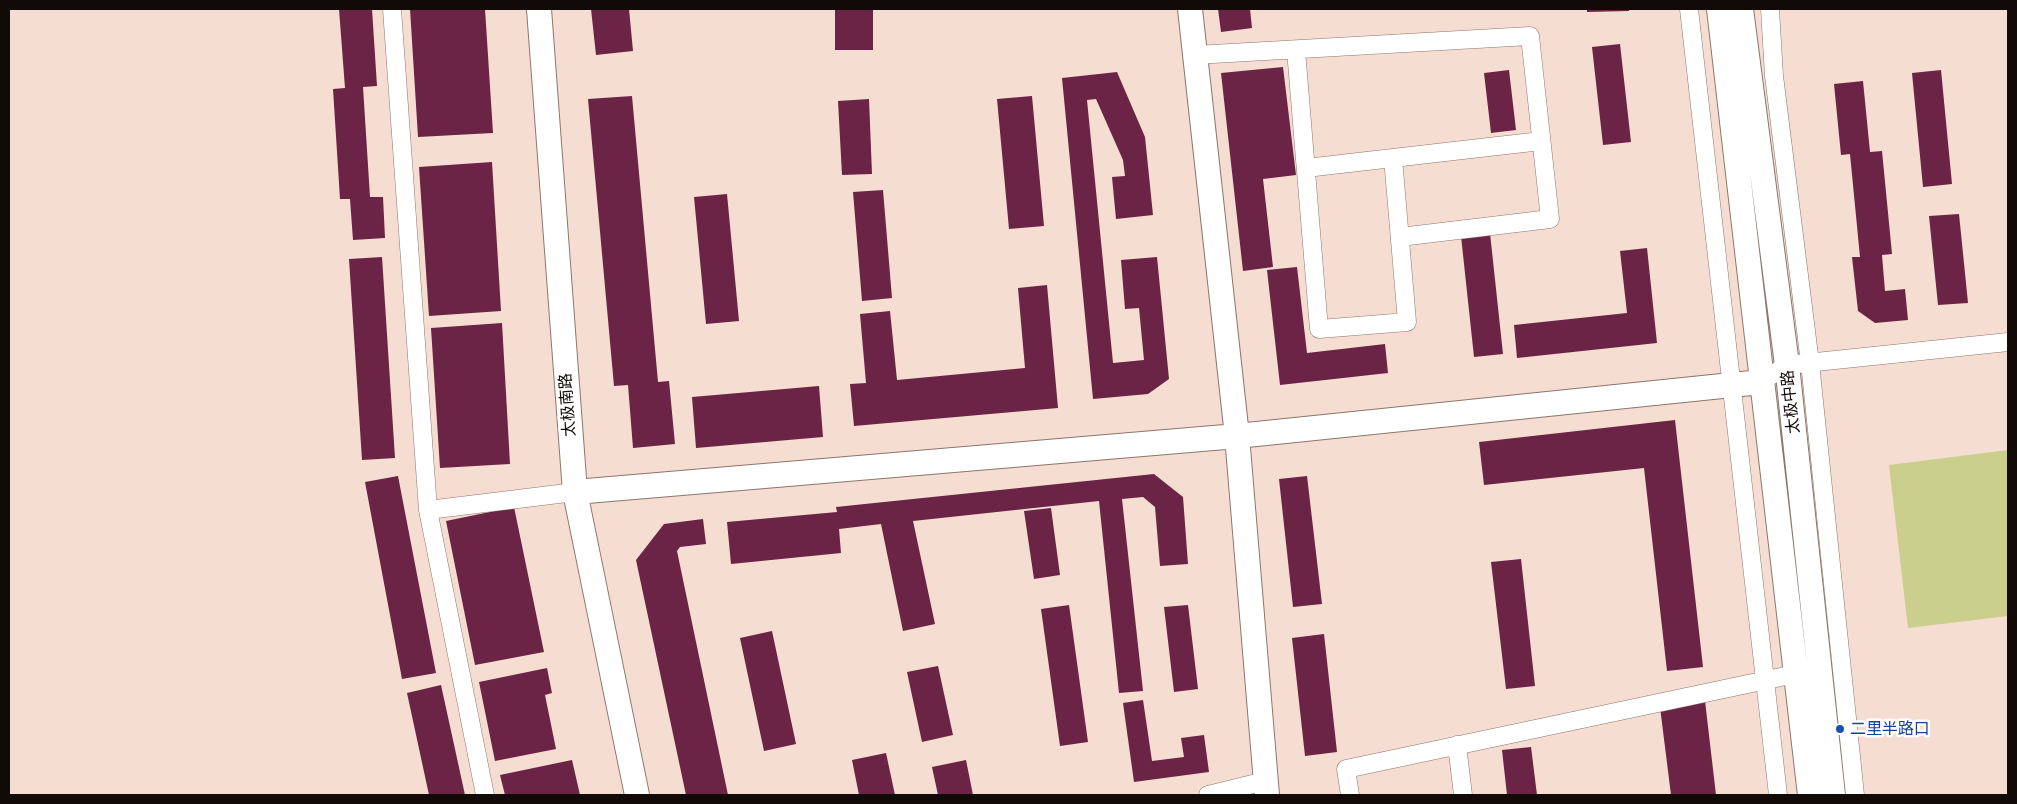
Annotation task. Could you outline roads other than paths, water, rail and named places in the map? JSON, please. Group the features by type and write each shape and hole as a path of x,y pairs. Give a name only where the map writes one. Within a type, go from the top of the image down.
{"main road":[{"name":"太极南路","path":"539,9 574,492 637,795"},
{"path":"1190,9 1237,436 1266,788"},
{"name":"太极中路","path":"1719,9 1810,795"},
{"name":"太极中路","path":"1741,9 1799,364 1833,795"},
{"path":"574,492 1237,436 1761,382"}],"street":[{"path":"392,9 428,510 485,795"},
{"path":"1689,9 1730,385 1778,795"},
{"path":"1770,9 1799,364 1855,795"},
{"path":"1196,55 1530,36 1550,219 1400,237"},
{"path":"1296,50 1319,329 1406,322 1394,158"},
{"path":"1306,168 1541,141"},
{"path":"1761,382 1799,364 2008,342"},
{"path":"428,510 574,492"},
{"path":"1350,795 1346,769 1796,674"},
{"path":"1457,745 1463,795"},
{"path":"1208,795 1266,788"}],"place":[{"name":"二里半路口","path":"1840,729"}]}
